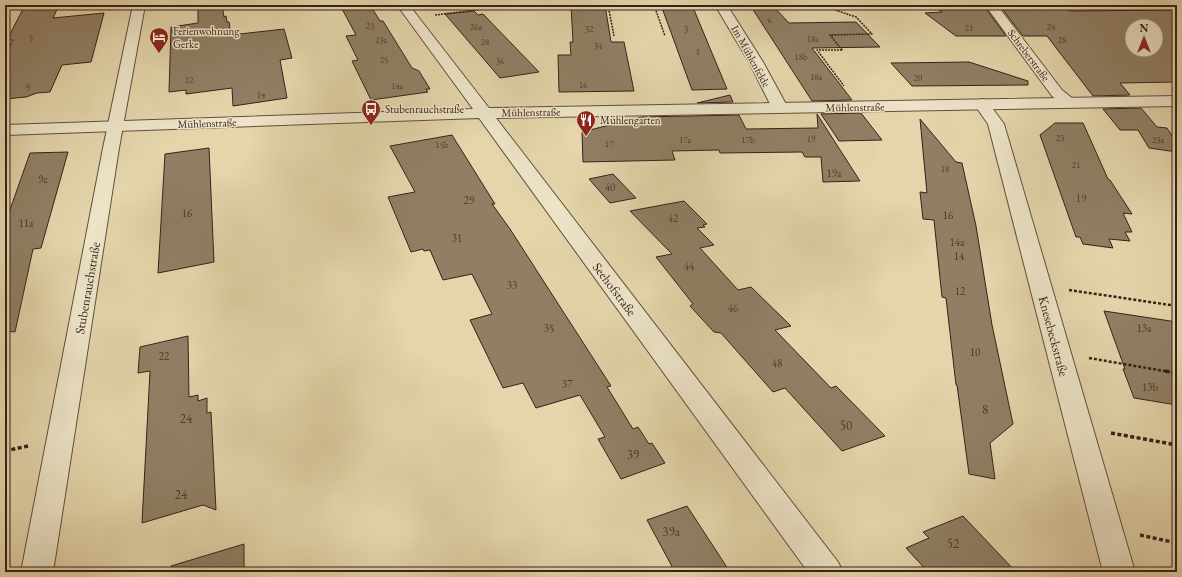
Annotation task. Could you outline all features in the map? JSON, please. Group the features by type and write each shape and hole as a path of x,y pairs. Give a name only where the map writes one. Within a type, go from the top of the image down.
{"street":[{"name":"Stubenrauchstraße","path":"37,572 116,126 139,5"},
{"name":"Seehofstraße","path":"403,5 827,572"},
{"name":"Im Mühlenfelde","path":"721,5 756,62 780,108"},
{"name":"Schreberstraße","path":"991,5 1057,93 1070,103"},
{"name":"Mühlenstraße","path":"5,130 484,113 1177,101"},
{"name":"Knesebeckstraße","path":"982,104 996,124 1118,572"}],"path":[{"path":"434,15 516,5"},
{"path":"608,5 614,36"},
{"path":"654,5 665,36"},
{"path":"835,10 856,17 872,34 830,34 843,51 818,50 847,90"},
{"path":"1063,289 1177,306"},
{"path":"1084,358 1177,373"},
{"path":"1107,432 1177,445"},
{"path":"5,451 28,446"},
{"path":"1139,535 1177,543"}],"building":[{"path":"25,5 59,5 53,18 104,13 91,62 62,65 50,92 37,93 26,97 5,99 5,55 13,40 7,40"},
{"path":"198,5 222,5 224,17 226,16 227,22 229,22 231,35 284,29 292,58 280,60 287,98 233,106 232,88 186,94 186,90 169,92 171,27 198,23"},
{"path":"340,5 370,5 380,21 383,21 412,68 419,71 430,89 426,89 428,92 371,100 352,61 358,60 346,36 356,35"},
{"path":"571,5 605,5 611,42 624,42 634,91 559,92 558,55 571,55 570,42 573,42"},
{"path":"661,5 692,5 727,89 692,90"},
{"path":"750,5 772,5 789,23 856,22 880,47 812,48 852,100 812,101"},
{"path":"1041,5 1044,7 1064,7 1070,11 1177,10 1177,82 1120,83 1130,95 1093,96 1047,36 1023,36 1000,6"},
{"path":"984,6 1006,36 956,36 925,13 942,12 935,7"},
{"path":"474,11 478,15 483,14 539,72 500,78 445,14"},
{"path":"969,62 1028,81 1028,85 912,86 891,63"},
{"path":"730,95 733,102 697,103"},
{"path":"1141,108 1157,127 1167,128 1177,143 1177,152 1149,148 1138,130 1120,130 1103,109"},
{"path":"861,113 882,140 839,141 821,114"},
{"path":"817,114 860,181 823,182 821,157 805,157 802,152 720,153 719,150 672,151 675,160 583,162 582,132 641,117 739,115 746,129 818,128"},
{"path":"920,119 956,162 962,163 976,226 992,325 1013,424 990,443 995,479 969,474 956,385 946,298 942,297 934,220 923,219 920,192 927,193"},
{"path":"1055,123 1083,123 1108,179 1132,214 1123,213 1132,232 1125,232 1130,241 1109,239 1113,248 1083,244 1080,237 1076,237 1040,135"},
{"path":"452,135 495,204 492,204 510,229 611,386 607,387 633,429 638,427 649,444 652,443 665,463 621,479 598,439 605,437 580,395 536,408 523,383 503,388 470,320 492,314 472,274 443,280 430,250 424,251 423,249 411,252 388,197 415,192 390,146"},
{"path":"209,148 214,262 158,273 165,154"},
{"path":"68,152 41,248 33,249 15,332 5,331 5,224 30,153"},
{"path":"613,174 636,198 610,203 589,179"},
{"path":"684,201 707,224 703,225 705,227 697,228 714,245 700,248 738,290 751,287 791,326 775,330 831,388 836,386 885,436 842,451 785,388 773,392 721,333 714,332 690,306 693,304 656,257 672,254 630,211"},
{"path":"1104,311 1177,322 1177,405 1134,398"},
{"path":"188,336 189,397 198,395 198,401 207,398 207,413 211,412 216,510 203,505 142,523 150,371 138,373 140,347"},
{"path":"687,506 730,572 675,572 647,520"},
{"path":"963,516 1016,572 928,572 906,548 929,538 923,532"},
{"path":"244,544 244,572 172,572 171,566"}],"place":[{"name":"Ferienwohnung Gerke","path":"159,54"},
{"name":"Stubenrauchstraße","path":"371,126"},
{"name":"Mühlengarten","path":"586,137"}]}
